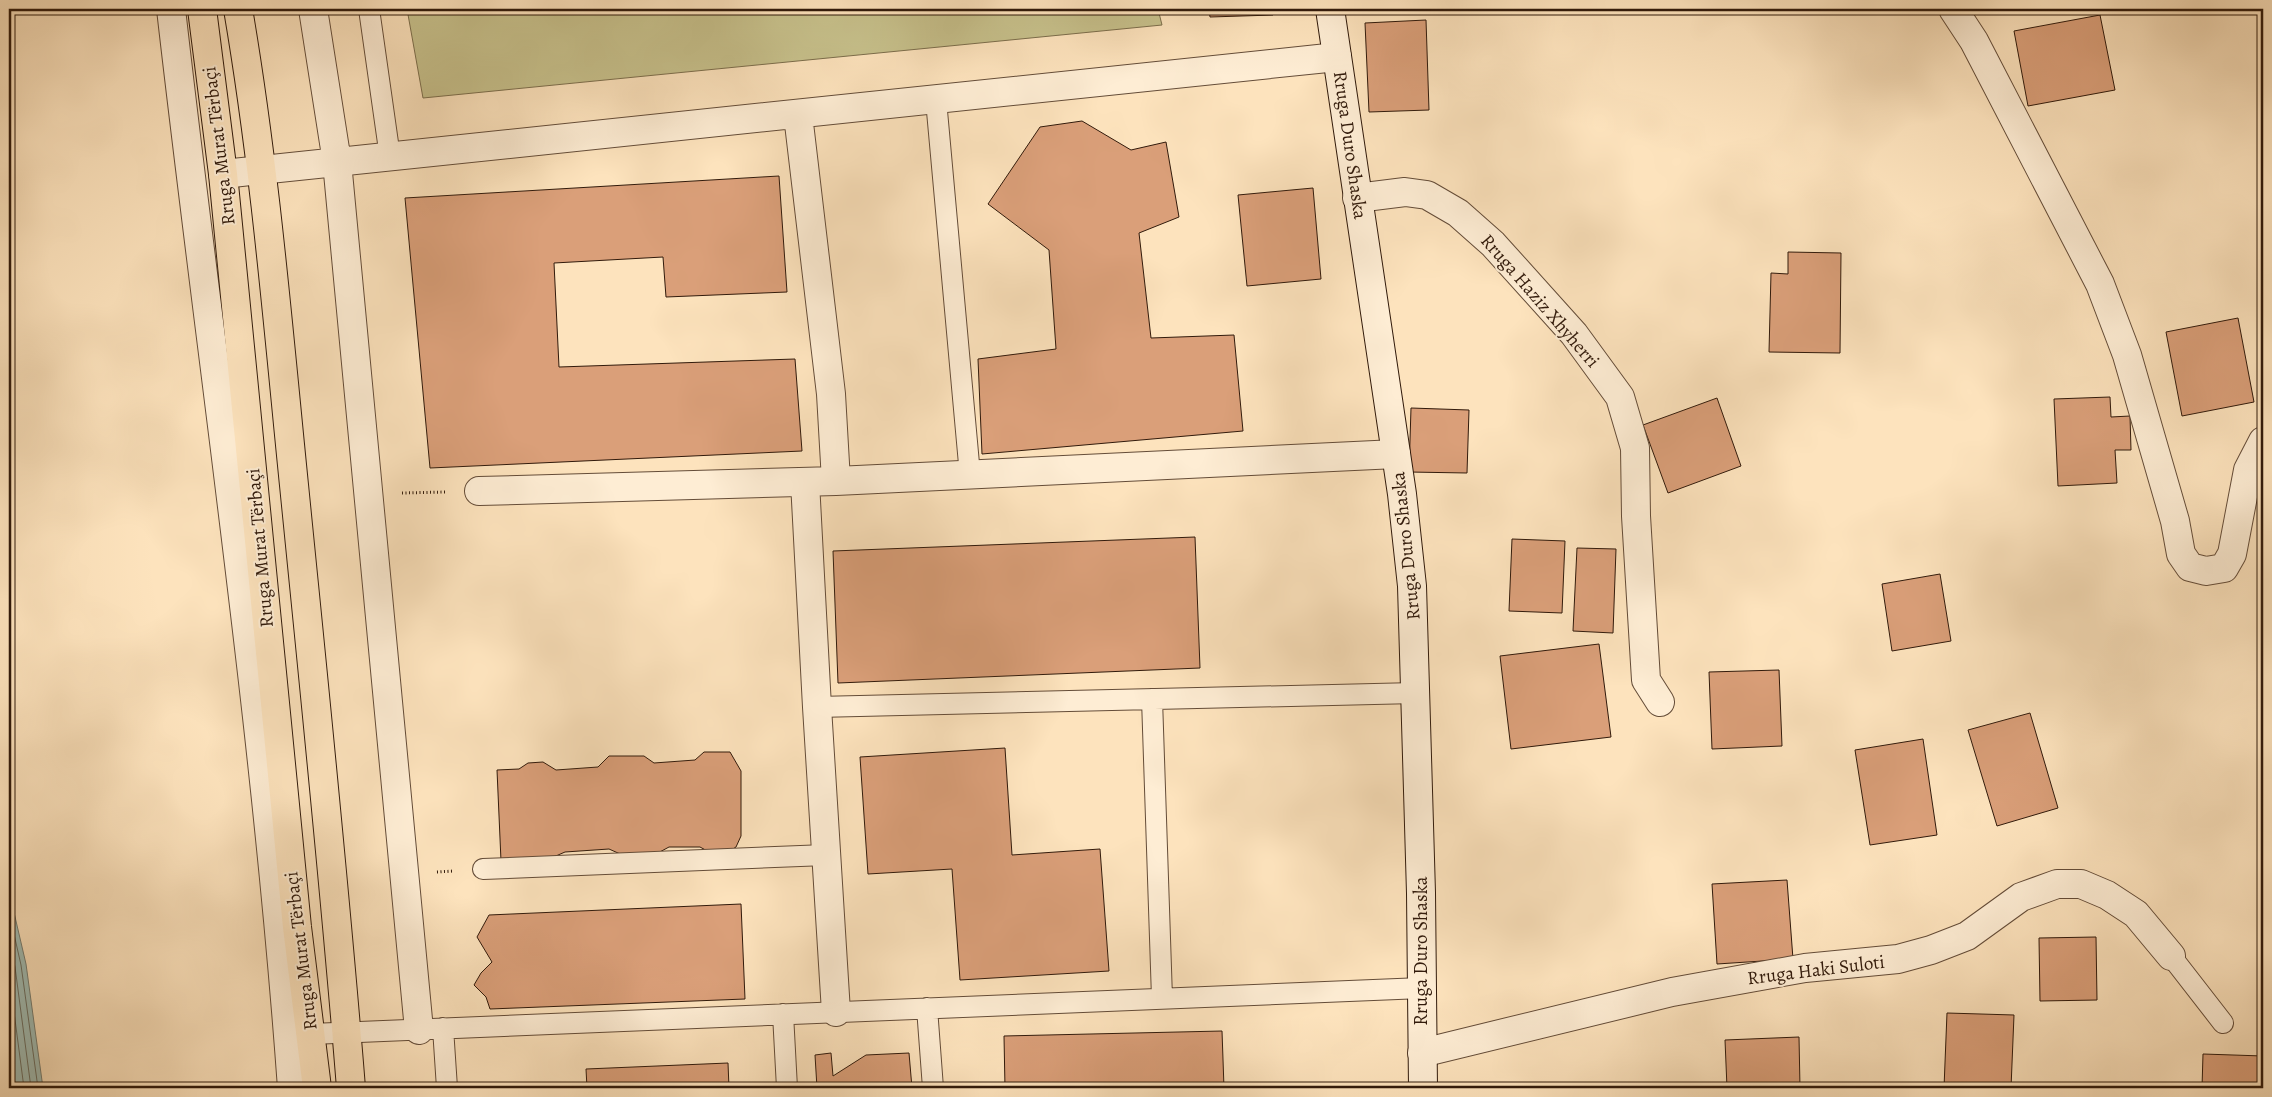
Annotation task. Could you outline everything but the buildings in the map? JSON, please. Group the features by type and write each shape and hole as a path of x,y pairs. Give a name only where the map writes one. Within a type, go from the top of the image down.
{"main road":[{"name":"Rruga Murat Tërbaçi","path":"202,9 223,174 297,927 317,1088"},
{"name":"Rruga Murat Tërbaçi","path":"238,9 261,170 336,915 351,1088"}],"street":[{"path":"171,9 198,243 245,612 283,967 292,1088"},
{"path":"313,9 337,162 404,875 431,1029"},
{"name":"Rruga Duro Shaska","path":"1330,9 1396,454 1412,586 1416,693 1423,1088"},
{"path":"1953,9 1974,41 2100,284 2127,355 2175,521 2181,554 2190,567 2206,571 2224,568 2232,554 2248,470 2263,441"},
{"path":"223,174 1337,57"},
{"path":"798,115 831,394 836,481"},
{"name":"Rruga Haziz Xhyherri","path":"1357,198 1405,192 1428,195 1458,213 1493,244 1574,334 1620,397 1635,448 1636,516 1646,680 1660,702"},
{"path":"478,491 836,481 1396,454"},
{"path":"805,482 816,707 836,1012"},
{"name":"Rruga Haki Suloti","path":"1422,1053 1672,992 1805,968 1898,959 1914,955 1967,936 2021,897 2058,884 2081,884 2107,895 2136,914 2171,956"}],"lane":[{"path":"369,9 390,157"},
{"path":"936,100 970,475"},
{"path":"816,707 1416,693"},
{"path":"1152,699 1162,998"},
{"path":"483,868 826,855"},
{"path":"2171,956 2222,1023"},
{"path":"311,1034 1422,988"},
{"path":"927,1008 933,1088"},
{"path":"783,1014 787,1088"},
{"path":"431,1029 448,1088"}],"path":[{"path":"369,495 478,491"},
{"path":"404,875 483,868"}],"shaded area":[{"path":"407,9 1158,9 1162,25 423,98"}],"water":[{"path":"9,891 26,964 43,1088 9,1088"}]}
